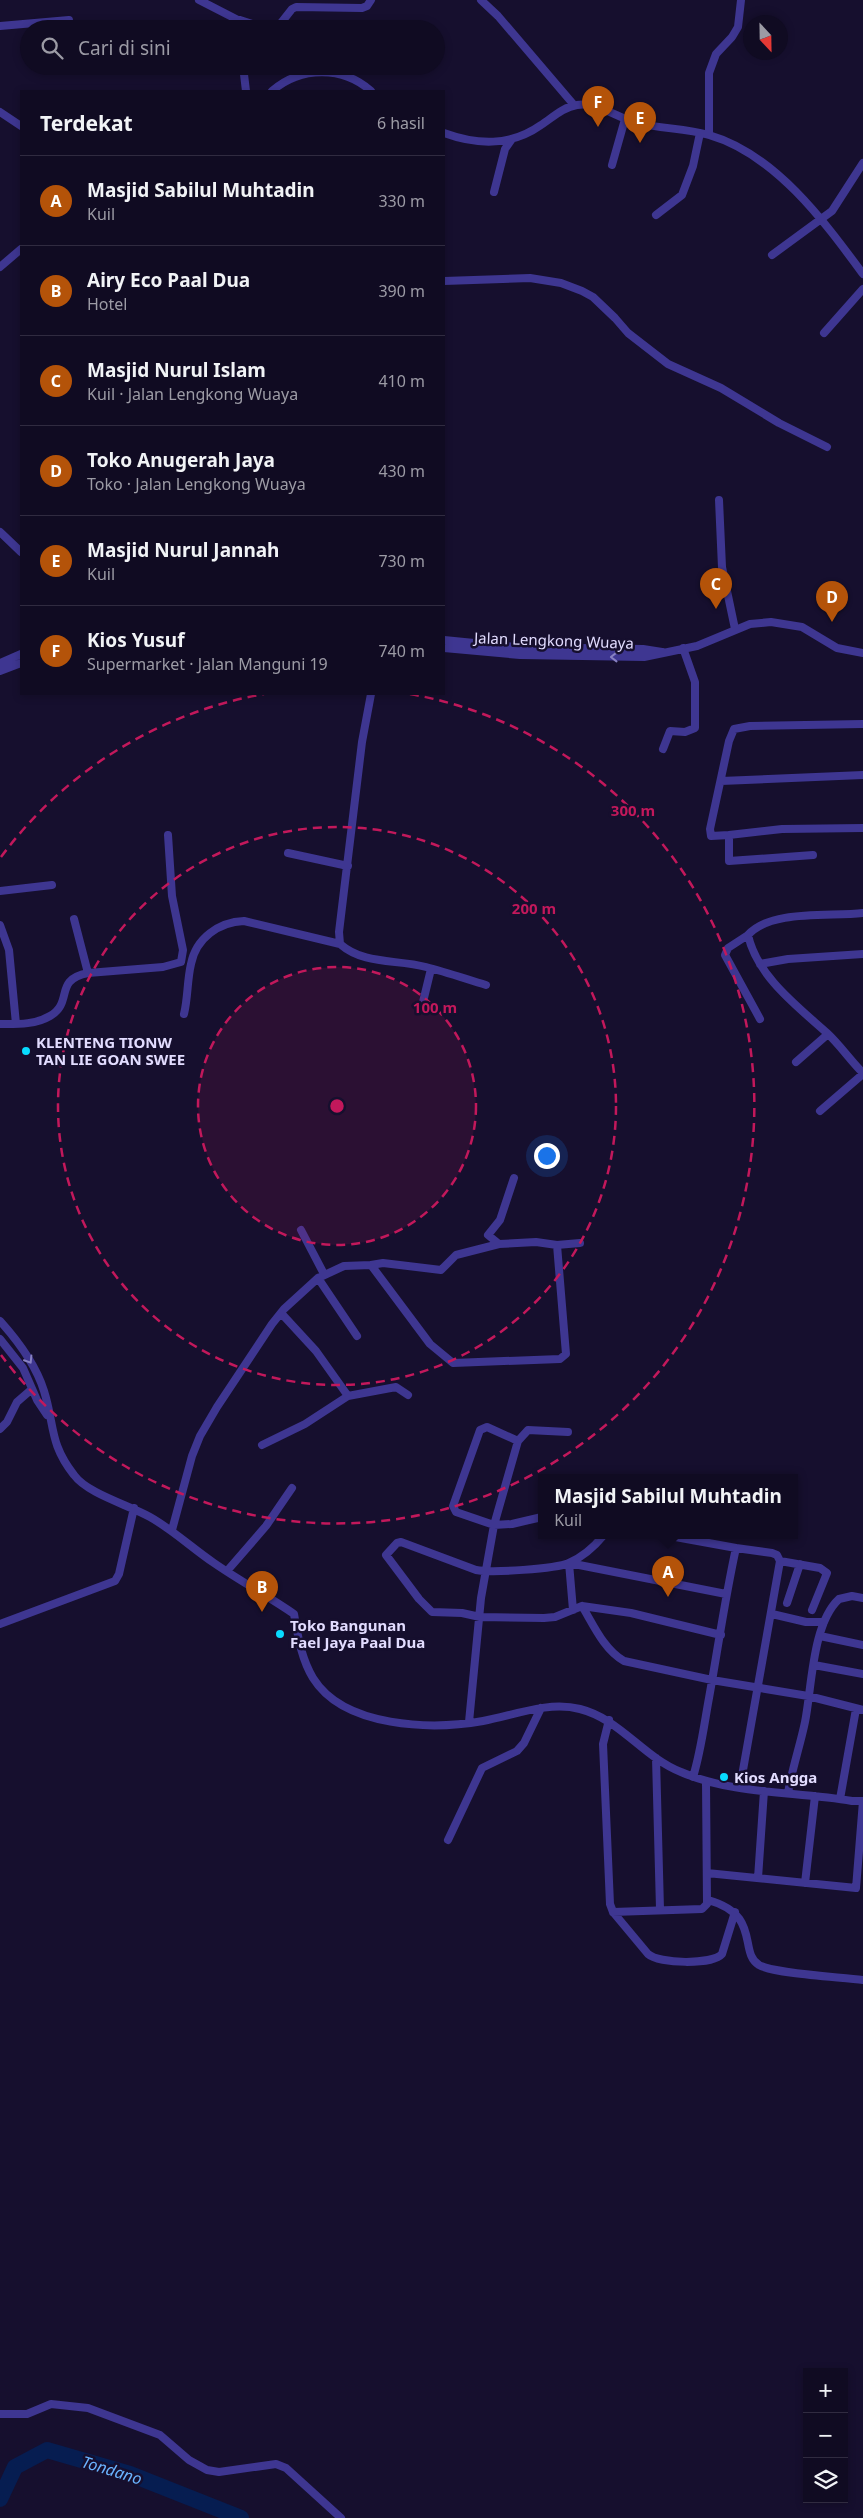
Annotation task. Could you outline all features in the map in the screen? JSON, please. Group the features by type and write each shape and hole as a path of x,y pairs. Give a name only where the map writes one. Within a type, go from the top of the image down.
{"street":[{"path":"200,0 238,20"},
{"path":"289,0 292,9"},
{"path":"283,20 292,9 342,3 365,8 371,0"},
{"path":"481,0 498,16 574,105"},
{"path":"709,135 709,73 716,54 732,37 738,27 741,0"},
{"path":"0,26 20,24"},
{"path":"243,75 246,90"},
{"path":"273,90 296,78 310,75"},
{"path":"343,75 350,77 369,90"},
{"path":"445,133 474,142 500,142 512,139 540,126 574,105 601,109 640,124 709,135 735,146 765,163 822,220 863,274"},
{"path":"0,112 20,125"},
{"path":"612,165 625,119"},
{"path":"656,215 682,195 693,166 700,134"},
{"path":"494,192 505,149 512,139"},
{"path":"772,255 822,220 837,204 863,163"},
{"path":"0,267 20,250"},
{"path":"445,282 530,278 561,283 582,291 593,297 616,318 628,333 668,364 721,388 779,423 827,447"},
{"path":"824,333 863,289"},
{"path":"719,500 722,567 735,629"},
{"path":"0,532 20,551"},
{"name":"Jalan Lengkong Wuaya","path":"445,648 520,655 610,658 644,657 706,643 735,629 756,623 782,622 802,627 837,648 863,653"},
{"name":"Jalan Lengkong Wuaya","path":"445,640 516,647 644,649 662,652"},
{"path":"663,749 670,731 685,732 695,728 696,682 683,648"},
{"path":"0,662 20,654"},
{"path":"0,671 20,663"},
{"path":"340,944 339,932 362,742 371,695"},
{"path":"863,724 737,727 729,741 710,829 711,836 782,829 863,828"},
{"path":"721,781 863,775"},
{"path":"0,1024 16,1024 49,1017 63,1001 66,986 71,979 88,973 163,967 181,962 184,950 172,896 168,835"},
{"path":"729,835 729,861 813,855"},
{"path":"288,853 348,866"},
{"path":"0,891 52,885"},
{"path":"760,1019 725,955 728,948 748,935 759,924 779,918 863,914"},
{"path":"74,919 88,973"},
{"path":"184,1014 191,961 204,939 218,926 229,922 244,921 340,944 351,954 365,958 431,969 486,985"},
{"path":"0,925 9,950 16,1024"},
{"path":"748,935 760,964 794,1003 828,1034 863,1073 820,1111"},
{"path":"760,964 788,959 863,954"},
{"path":"422,1006 431,969"},
{"path":"796,1062 828,1034"},
{"path":"499,1244 488,1235 500,1220 514,1178"},
{"path":"301,1230 321,1276 357,1336"},
{"path":"172,1530 192,1456 207,1422 281,1314 321,1276 344,1266 383,1263 441,1270 456,1255 499,1244 536,1242 557,1245 580,1243"},
{"path":"371,1265 430,1344 453,1364 560,1359 566,1354 557,1245"},
{"path":"281,1314 316,1351 348,1396"},
{"path":"0,1321 13,1336 38,1376 50,1419 52,1437 58,1452 75,1478 91,1489 134,1508 172,1530 227,1571 294,1614 304,1661 314,1679 332,1700 352,1711 384,1720 434,1725 469,1722 562,1705 590,1712 609,1720 670,1767 706,1782 764,1791 863,1801 859,1888 707,1873"},
{"path":"0,1339 23,1368 32,1389 50,1419"},
{"path":"262,1445 305,1424 348,1396 396,1387 408,1395"},
{"path":"0,1429 7,1422 17,1402 32,1389"},
{"path":"518,1441 488,1427 480,1430 452,1504 456,1512 494,1525 512,1524 538,1518"},
{"path":"469,1722 480,1617 494,1525 518,1441 528,1430 568,1432"},
{"path":"227,1571 266,1526 292,1488"},
{"path":"0,1624 115,1580 119,1574 134,1508"},
{"path":"569,1563 584,1555 600,1539"},
{"path":"686,1539 772,1553 777,1555 780,1561 740,1787"},
{"path":"721,1635 631,1613 582,1606 544,1618 480,1617 462,1613 432,1612 427,1609 386,1555 397,1543 401,1542 420,1548 464,1568 486,1572 569,1563 726,1594"},
{"path":"693,1777 736,1548"},
{"path":"780,1561 820,1568 827,1573 812,1610"},
{"path":"569,1563 573,1610"},
{"path":"787,1603 800,1564"},
{"path":"788,1792 805,1724 808,1696 824,1622 839,1599 852,1596 863,1598"},
{"path":"582,1606 616,1657 624,1661 758,1689 808,1696 860,1709 840,1799"},
{"path":"772,1614 806,1622 824,1622"},
{"path":"820,1636 863,1645"},
{"path":"814,1665 863,1674"},
{"path":"448,1840 482,1768 517,1751 524,1744 541,1708"},
{"path":"609,1720 603,1744 610,1904 613,1912 653,1959 667,1961 710,1960 718,1958 722,1954 735,1912"},
{"path":"656,1758 660,1909"},
{"path":"613,1912 702,1908 708,1904 706,1782"},
{"path":"758,1878 764,1791"},
{"path":"806,1883 815,1796"},
{"path":"708,1900 727,1906 735,1912 744,1928 754,1960 760,1965 777,1970 863,1980"},
{"path":"0,2414 27,2414 51,2404 81,2407 160,2435 178,2451 207,2470 219,2472 276,2464 286,2468 341,2518"}],"waterway":[{"name":"Tondano","path":"0,2499 15,2467 47,2450 130,2474 241,2518"}],"place":[{"name":"Kios Yusuf","path":"598,127"},
{"name":"Masjid Nurul Jannah","path":"640,143"},
{"name":"Masjid Nurul Islam","path":"716,609"},
{"name":"Toko Anugerah Jaya","path":"832,622"},
{"name":"KLENTENG TIONW TAN LIE GOAN SWEE","path":"26,1051"},
{"name":"Masjid Sabilul Muhtadin","path":"668,1597"},
{"name":"Airy Eco Paal Dua","path":"262,1612"},
{"name":"Toko Bangunan Fael Jaya Paal Dua","path":"280,1634"},
{"name":"Kios Angga","path":"724,1777"}]}
